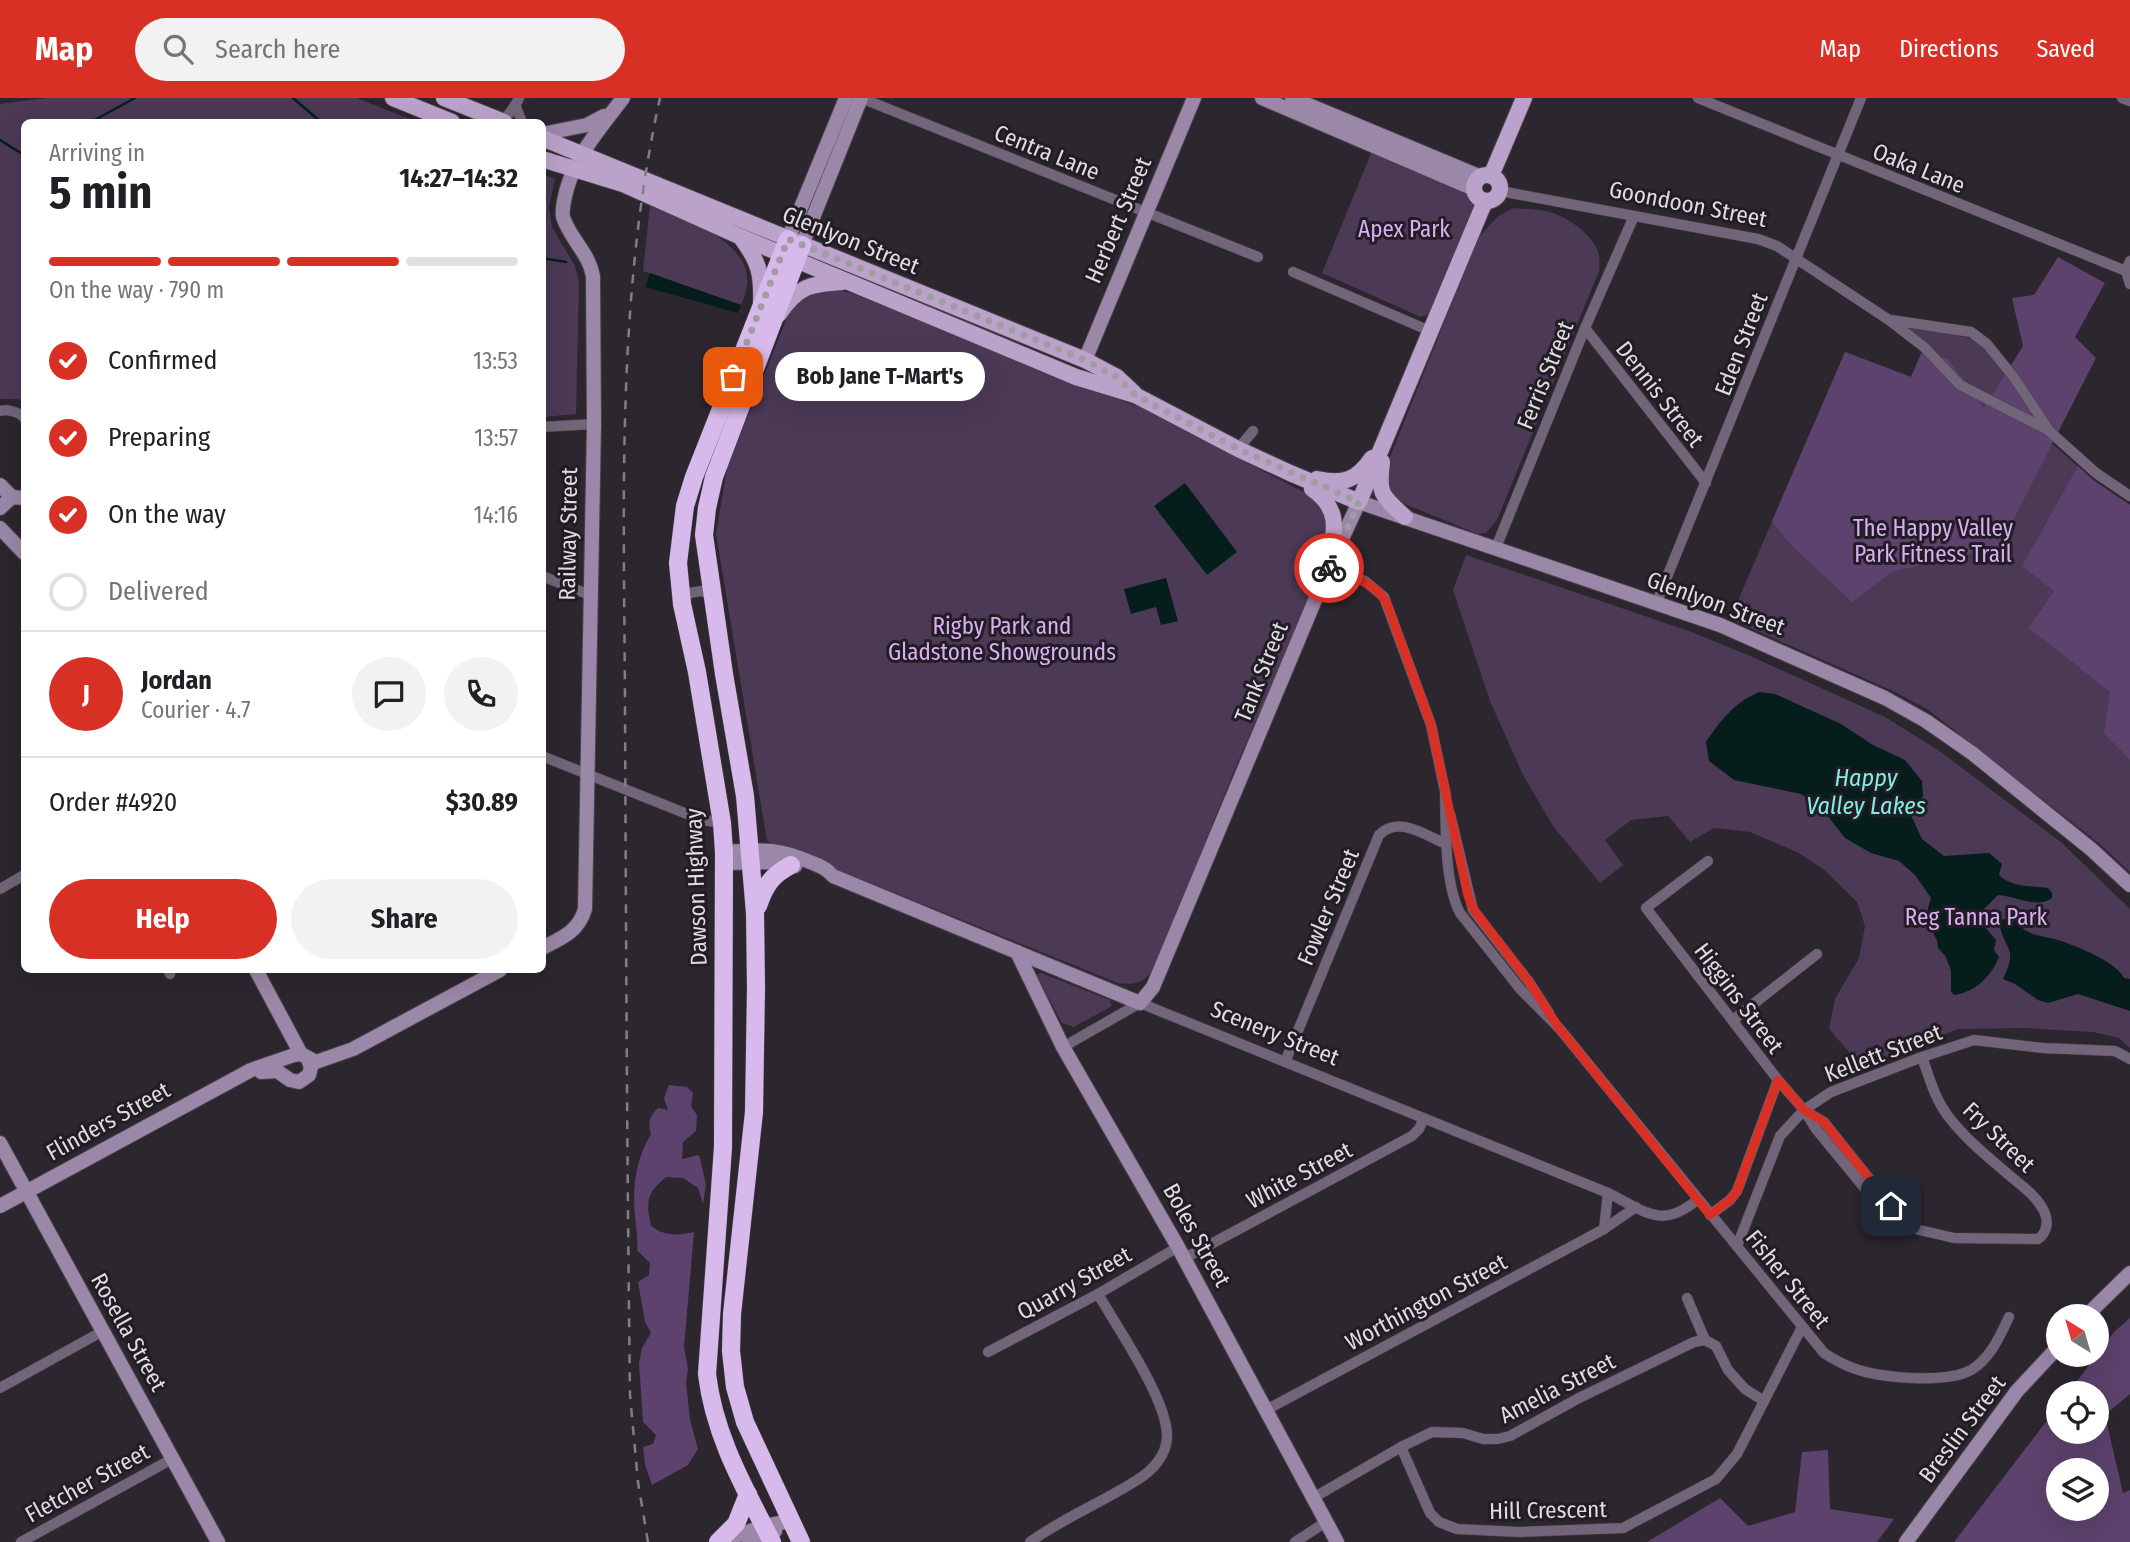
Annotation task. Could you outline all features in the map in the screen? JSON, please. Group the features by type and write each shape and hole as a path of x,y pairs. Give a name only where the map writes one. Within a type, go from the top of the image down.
{"highway":[{"name":"Dawson Highway","path":"768,1534 721,1435 709,1393 707,1374 706,1353 723,1147 724,858 722,823 697,672 682,604 678,563 685,506 694,477 761,304 792,249"},
{"path":"792,249 770,327 714,477 704,535 724,674 739,754 752,856 755,913 757,987 754,1112 732,1314 731,1351 735,1387 745,1422 801,1542"},
{"path":"755,913 766,884 777,872 791,865"},
{"path":"718,1542 736,1524 748,1494"}],"main road":[{"path":"393,98 445,119"},
{"path":"444,98 496,119"},
{"name":"Tank Street","path":"1359,502 1430,331 1483,186 1524,98"},
{"name":"Glenlyon Street","path":"546,138 792,249 1085,360 1117,377 1135,395"},
{"name":"Glenlyon Street","path":"546,160 623,184 740,237 792,249 848,281 1076,377 1135,395 1238,449 1359,502"},
{"path":"1483,186 1497,180 1500,191"},
{"path":"740,237 758,263 761,304"},
{"path":"770,327 797,292 819,283 848,281"},
{"path":"1290,473 1330,482 1346,481 1366,467 1386,438"},
{"path":"1386,438 1380,489 1405,517"},
{"path":"1290,473 1324,497 1330,505 1334,531 1328,569"}],"street":[{"name":"Railway Street","path":"546,946 569,934 583,918 585,909 594,424 593,276 586,256 574,240 562,215 574,169 595,132 624,98"},
{"path":"792,249 846,98"},
{"path":"792,249 861,98"},
{"name":"Centra Lane","path":"861,98 1258,257"},
{"name":"Herbert Street","path":"1085,360 1194,98"},
{"path":"1262,98 1483,186"},
{"path":"1292,98 1483,186"},
{"name":"Oaka Lane","path":"1698,98 2126,271"},
{"name":"Eden Street","path":"1656,604 1861,98"},
{"path":"2122,98 2130,102"},
{"path":"505,119 517,103"},
{"path":"546,135 587,125 614,110"},
{"name":"Goondoon Street","path":"1500,191 1768,241 1889,320 1924,347 1960,385 2048,430 2096,473 2130,496"},
{"name":"Ferris Street","path":"1495,550 1584,328 1634,216"},
{"path":"2130,261 2126,271 2130,284"},
{"path":"1293,272 1430,331"},
{"name":"Goondoon Street","path":"1889,320 1971,332 1987,344 2015,379 2048,430"},
{"name":"Dennis Street","path":"1584,328 1706,483"},
{"path":"0,411 21,414"},
{"path":"546,427 594,424"},
{"path":"1238,449 1252,431"},
{"path":"0,485 18,498"},
{"path":"0,508 6,501 18,498"},
{"name":"Glenlyon Street","path":"1359,502 1720,625 1885,698 1926,721 1972,753 2091,849 2130,885"},
{"name":"Tank Street","path":"1140,1003 1153,987 1328,569 1359,502"},
{"path":"5,533 21,550"},
{"name":"Fisher Street","path":"1328,569 1365,581 1384,597 1431,725 1468,896 1474,910 1529,982 1559,1028 1824,1353 1854,1369 1875,1374 1931,1378 1962,1374 1985,1359 2009,1317"},
{"path":"546,578 590,595"},
{"path":"682,604 689,593 702,591 712,596"},
{"path":"697,672 708,681 720,680 724,674"},
{"path":"546,758 702,820 722,823"},
{"name":"Fisher Street","path":"1445,792 1446,844 1454,899 1460,913 1521,990 1559,1028"},
{"name":"Fowler Street","path":"1285,1062 1379,835 1389,827 1402,825 1446,844"},
{"name":"Scenery Street","path":"724,858 752,856 772,850 790,854 827,869 833,876 1608,1193 1636,1207 1665,1217 1683,1212 1697,1199"},
{"name":"Scenery Street","path":"752,856 791,865 824,878 833,876"},
{"name":"Higgins Street","path":"1708,861 1646,908 1816,1129 1885,1213 1910,1228 1954,1238 2038,1239"},
{"path":"0,888 21,877"},
{"name":"Boles Street","path":"1017,952 1063,1047 1181,1252 1337,1542"},
{"path":"1733,1020 1817,954"},
{"path":"258,973 294,1041 300,1060 284,1065 286,1077"},
{"name":"Flinders Street","path":"0,1206 262,1065 300,1060 323,1061 353,1049 494,973"},
{"path":"1063,1047 1140,1003"},
{"name":"Kellett Street","path":"1737,1246 1780,1136 1804,1110 1831,1092 1974,1040 2043,1048 2115,1051 2130,1059"},
{"name":"Fry Street","path":"1922,1057 1938,1102 1945,1113 1959,1130 2030,1193 2044,1210 2046,1229 2038,1239"},
{"name":"Flinders Street","path":"239,1076 277,1071 299,1082 307,1079 300,1060"},
{"path":"1710,1215 1737,1191 1778,1080"},
{"name":"White Street","path":"1181,1252 1412,1136 1424,1118"},
{"name":"Rosella Street","path":"0,1143 218,1542"},
{"path":"1604,1229 1608,1193"},
{"name":"Worthington Street","path":"1266,1410 1604,1229 1636,1207"},
{"name":"Quarry Street","path":"988,1352 1181,1252"},
{"path":"2098,1304 2130,1273"},
{"path":"1030,1541 1139,1479 1158,1461 1165,1448 1166,1423 1158,1403 1098,1294"},
{"path":"1687,1298 1705,1340 1716,1346 1735,1379 1765,1401"},
{"name":"Hill Crescent","path":"1401,1447 1430,1513 1447,1527 1520,1532 1623,1528 1716,1479 1737,1454 1802,1327"},
{"path":"0,1388 103,1331"},
{"name":"Amelia Street","path":"1312,1498 1401,1447 1433,1432 1446,1431 1498,1439 1510,1436 1618,1378 1694,1342 1705,1340"},
{"name":"Breslin Street","path":"1906,1542 2017,1391 2046,1360"},
{"name":"Fletcher Street","path":"21,1542 172,1459"},
{"path":"749,1542 791,1521"},
{"path":"1295,1542 1326,1522"},
{"path":"718,1542 768,1534"}],"green space":[{"path":"46,98 357,98 410,119 21,119 21,401 0,399 0,104"},
{"name":"Apex Park","path":"1372,151 1463,191 1475,207 1429,314 1421,317 1322,273"},
{"path":"546,175 555,179 549,207 552,227 575,266 579,282 576,414 546,417"},
{"path":"650,205 704,229 736,252 745,267 747,284 741,305 643,271"},
{"path":"1513,208 1546,211 1578,227 1596,247 1599,271 1497,520 1486,533 1478,534 1395,500 1389,492 1386,467 1478,238 1497,217"},
{"path":"2058,257 2105,283 2075,337 2096,358 2000,546 1892,572 1852,602 1790,544 1772,521 1845,352 1911,377 1921,354 1948,359 1984,408 2023,346 2012,298 2034,295"},
{"name":"Rigby Park and Gladstone Showgrounds","path":"835,289 1139,407 1321,501 1328,514 1326,560 1234,771 1154,968 1139,982 1118,983 767,841 716,534 727,468 790,310 811,295"},
{"name":"The Happy Valley Park Fitness Trail","path":"1889,320 1973,339 1988,350 2045,437 2093,480 2130,505 2130,872 2101,845 1927,709 1893,691 1730,619 1845,352 1911,377 1924,347"},
{"path":"2078,466 2093,480 2130,505 2130,760 2104,733 2110,692 2029,628 2054,591 2022,566"},
{"name":"Reg Tanna Park","path":"1466,555 1689,631 1748,655 1885,717 1938,750 2062,843 2130,909 2130,1048 2119,1038 2093,1032 2024,1028 1958,1029 1862,1067 1829,1029 1835,999 1859,958 1865,926 1857,902 1823,869 1799,853 1750,832 1714,828 1690,842 1668,816 1631,820 1605,840 1623,865 1600,883 1553,826 1523,775 1490,701 1453,590"},
{"path":"1041,973 1110,1000 1112,1006 1074,1027 1062,1023 1038,978 1037,975"},
{"path":"669,1085 687,1087 693,1093 691,1106 697,1115 696,1131 683,1142 682,1159 699,1155 706,1184 703,1204 698,1188 683,1178 666,1177 651,1193 648,1210 651,1226 661,1232 694,1232 684,1347 688,1369 686,1382 690,1420 698,1449 688,1465 652,1485 643,1447 653,1444 656,1435 643,1422 639,1363 642,1348 651,1333 645,1322 638,1282 649,1275 650,1263 637,1250 634,1194 639,1163 651,1134 650,1120 658,1108 668,1110 664,1098"},
{"path":"2130,1318 2130,1394 2109,1412 2109,1381 2077,1381 2088,1367 2109,1367 2109,1339"},
{"path":"2046,1422 2046,1444 2109,1444 2109,1432 2123,1493 2130,1490 2130,1542 1954,1542"},
{"path":"1828,1450 1830,1509 1894,1519 1877,1542 1647,1542 1720,1498 1748,1526 1795,1512 1802,1452"}],"water":[{"path":"650,273 741,305 738,313 645,287"},
{"path":"1185,483 1237,552 1207,575 1154,506"},
{"path":"1166,578 1178,621 1161,625 1156,607 1131,614 1124,589"},
{"name":"Happy Valley Lakes","path":"1759,692 1775,694 1841,724 1873,745 1905,760 1922,781 1923,796 1909,811 1922,839 1944,856 1989,853 2002,864 1999,875 2004,879 2022,885 2048,888 2052,893 2052,898 2040,902 1998,895 1983,910 1983,925 1996,940 1994,950 1999,957 1992,971 1976,987 1954,995 1951,991 1951,971 1946,957 1938,948 1937,940 1925,919 1931,898 1915,875 1899,861 1871,853 1845,838 1823,810 1801,794 1734,780 1709,761 1706,742 1735,707"},
{"path":"2004,919 2017,921 2031,933 2087,951 2113,966 2124,978 2130,979 2130,1011 2078,994 2048,1003 2003,979 2010,960 1999,922"}],"waterway":[{"path":"96,119 135,98"},
{"path":"293,98 318,119"},
{"path":"0,140 21,153"},
{"path":"546,259 566,262"}],"railway":[{"path":"648,1542 638,1482 630,1395 624,475 629,323 636,248 660,98"}],"way so far":[{"path":"733,377 788,239 1085,360 1117,377 1135,395 1238,449 1359,502 1329,568"}],"place":[{"name":"Bob Jane T-Mart's","path":"733,377"}],"route":[{"path":"1329,568 1365,581 1378,590 1387,604 1431,725 1468,896 1474,910 1529,982 1559,1028 1710,1215 1737,1191 1778,1080 1804,1110 1824,1122 1891,1206"}]}
